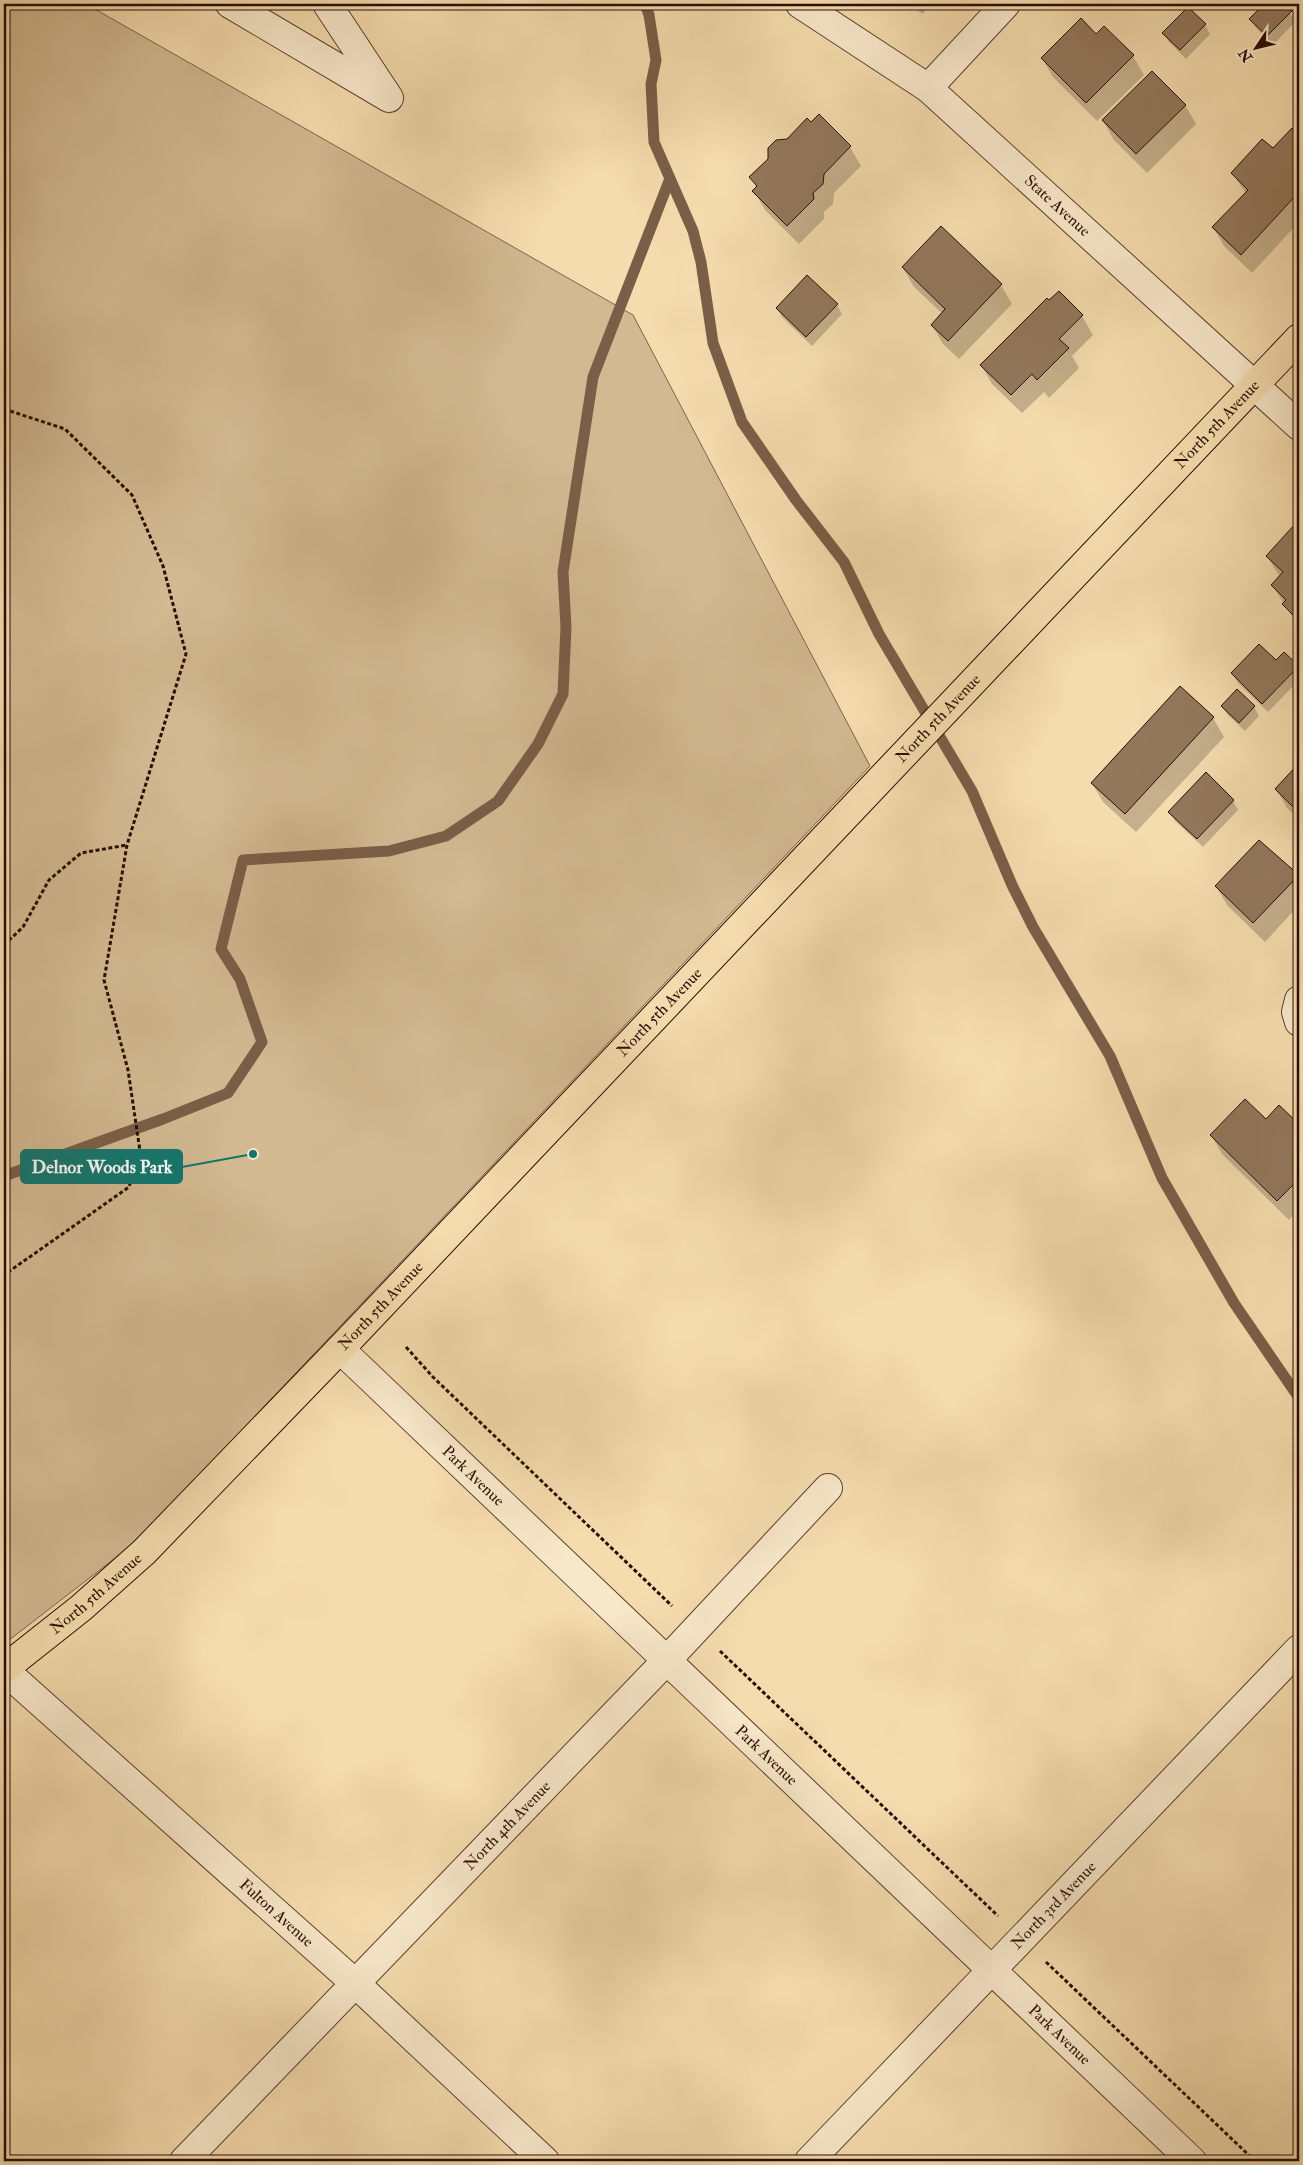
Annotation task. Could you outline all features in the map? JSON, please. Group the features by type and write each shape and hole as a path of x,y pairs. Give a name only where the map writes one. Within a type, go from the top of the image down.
{"main road":[{"name":"North 5th Avenue","path":"4,1669 81,1608 144,1552 340,1349 1299,338"}],"street":[{"path":"230,4 389,98 327,4"},
{"name":"State Avenue","path":"800,4 928,88 1299,426"},
{"path":"928,88 1006,4"},
{"name":"Park Avenue","path":"340,1349 1192,2161"},
{"name":"North 4th Avenue","path":"184,2161 667,1660 828,1488"},
{"name":"North 3rd Avenue","path":"809,2161 1299,1649"},
{"name":"Fulton Avenue","path":"4,1669 356,1984 545,2161"}],"path":[{"path":"4,409 64,429 132,495 163,566 186,654 127,845 104,980 128,1070 140,1151 129,1187 4,1274"},
{"path":"4,945 23,926 49,880 82,853 127,845"},
{"path":"406,1347 433,1377 1255,2161"}],"shaded area":[{"path":"4,4 86,4 633,315 870,766 136,1542 4,1644"}],"building":[{"path":"1264,4 1285,4 1292,11 1267,36 1249,19"},
{"path":"1188,7 1206,24 1180,50 1162,33"},
{"path":"1081,18 1096,34 1104,26 1134,55 1086,103 1041,58"},
{"path":"1152,71 1186,105 1136,154 1102,120"},
{"path":"819,114 851,146 824,174 823,184 813,193 814,199 787,226 752,191 757,186 749,177 768,159 768,148 776,140 787,139 807,118 811,122"},
{"path":"1292,128 1299,136 1299,192 1241,255 1212,227 1248,190 1231,173 1262,139 1273,148"},
{"path":"941,226 1002,284 948,341 931,325 945,309 902,267"},
{"path":"807,275 838,304 806,337 776,308"},
{"path":"1059,291 1083,315 1059,339 1069,348 1037,380 1032,374 1011,395 980,365 1047,298 1049,300"},
{"path":"1296,523 1299,526 1299,616 1297,619 1282,604 1286,600 1271,585 1283,572 1266,556"},
{"path":"1259,644 1276,660 1284,652 1299,666 1262,704 1231,673"},
{"path":"1180,686 1214,717 1125,814 1091,783"},
{"path":"1237,689 1255,706 1239,723 1221,706"},
{"path":"1299,763 1299,813 1275,789"},
{"path":"1206,772 1234,800 1197,839 1168,812"},
{"path":"1259,840 1299,875 1253,923 1215,886"},
{"path":"1245,1099 1266,1119 1279,1105 1299,1124 1299,1179 1277,1201 1210,1135"}],"waterway":[{"path":"645,4 649,15 656,60 651,84 654,142 693,231 701,262 713,343 742,422 796,500 844,562 879,634 972,791 1012,885 1033,927 1110,1056 1162,1178 1234,1303 1299,1398"},
{"path":"4,1176 163,1119 228,1093 262,1042 240,979 221,949 243,860 389,851 446,836 498,801 538,744 563,694 566,627 563,572 593,377 669,181"}],"place":[{"name":"Delnor Woods Park","path":"253,1154"}]}
